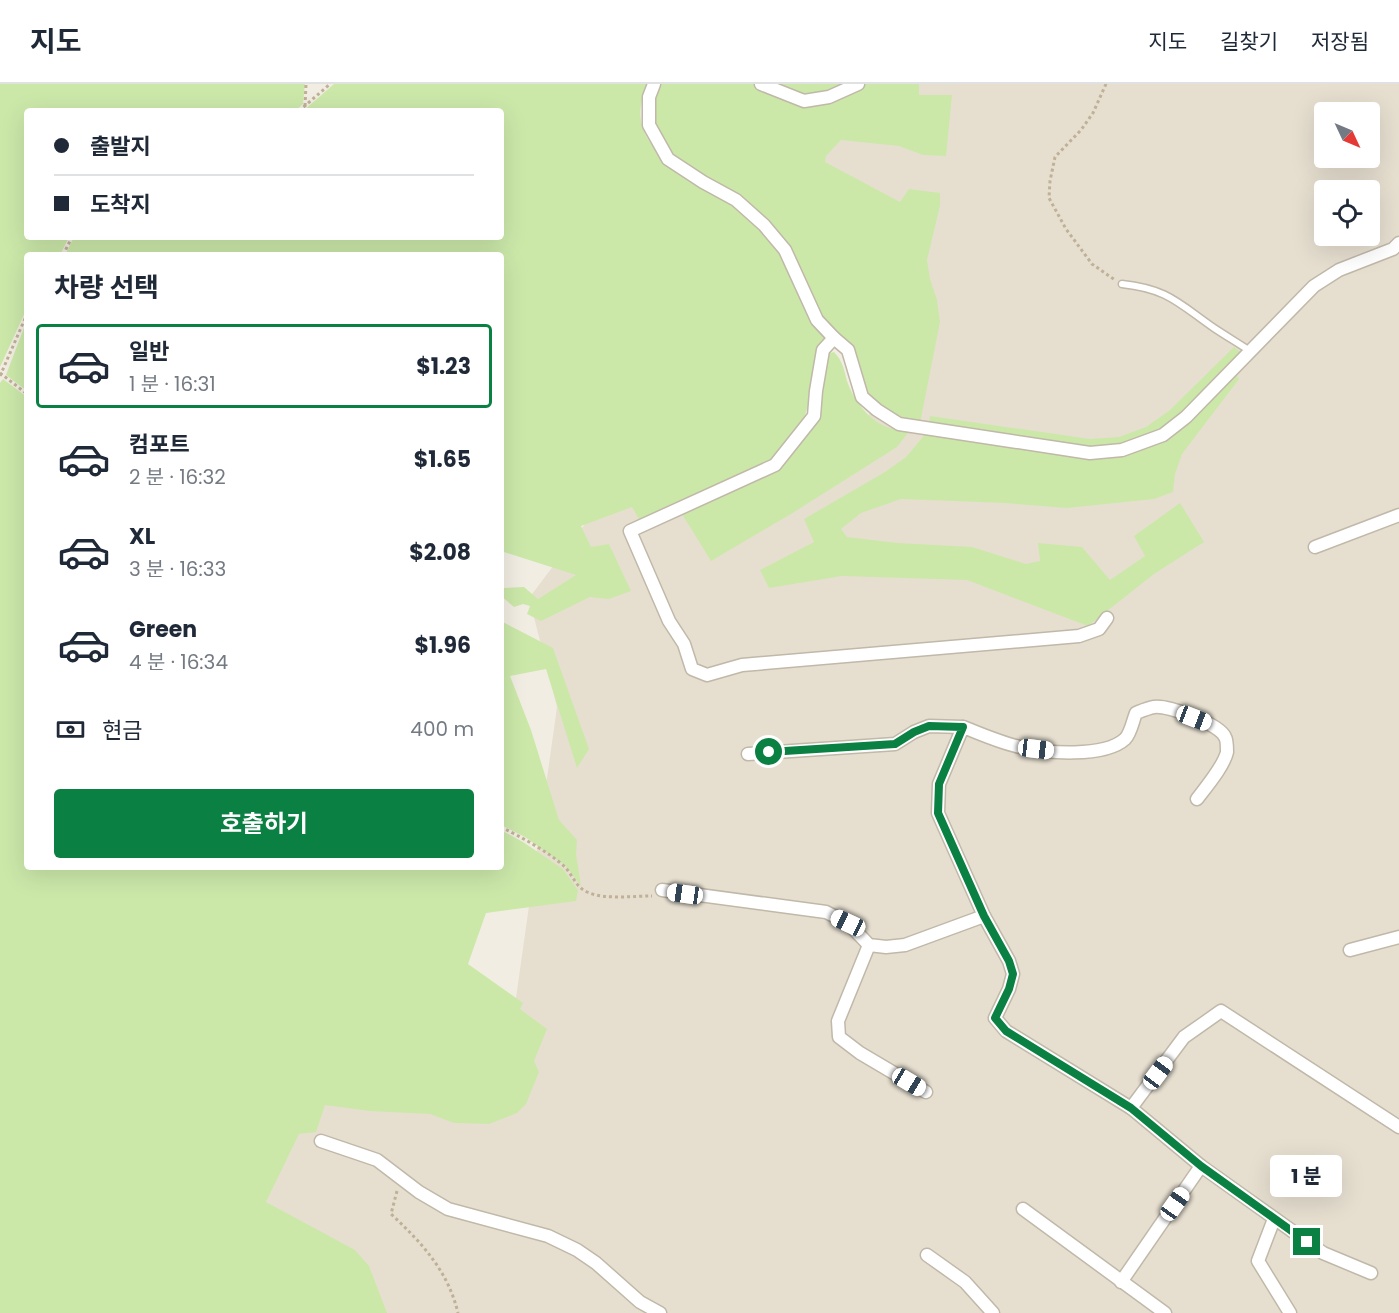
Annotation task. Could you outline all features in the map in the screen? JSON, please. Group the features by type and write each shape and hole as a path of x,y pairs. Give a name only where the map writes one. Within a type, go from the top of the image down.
{"street":[{"path":"654,84 649,97 649,125 668,159 736,200 764,225 785,250 817,320 848,350 862,397 877,410 900,423 1090,453 1122,450 1163,435 1186,417 1314,286 1339,270 1393,249 1399,243"},
{"path":"761,84 804,101 829,97 858,84"},
{"path":"834,338 823,350 814,416 775,465 630,531 669,621 684,644 692,669 707,675 742,665 1079,636 1099,629 1107,618"},
{"path":"1315,548 1399,515"},
{"path":"748,754 895,744 929,726 963,727 1020,747 1068,753 1098,750 1115,745 1126,738 1136,713 1155,707 1181,713 1207,723 1220,730 1226,738 1227,752 1197,799"},
{"path":"963,727 939,784 938,813 984,916 1009,961 1013,974 1009,989 995,1018 1006,1031 1131,1108 1201,1166 1323,1253 1371,1273"},
{"path":"662,890 826,912 848,923 869,945 886,947 905,945 984,916"},
{"path":"1350,950 1399,937"},
{"path":"869,945 838,1021 839,1037 860,1053 926,1092"},
{"path":"1131,1108 1184,1038 1221,1011 1399,1127"},
{"path":"321,1141 377,1160 419,1192 448,1209 548,1236 577,1250 596,1263 640,1302 660,1313"},
{"path":"1121,1282 1201,1166"},
{"path":"1023,1209 1165,1313"},
{"path":"1274,1219 1258,1261 1290,1313"},
{"path":"927,1255 965,1281 993,1313"}],"lane":[{"path":"1122,284 1150,288 1170,296 1251,351"}],"path":[{"path":"304,106 306,84"},
{"path":"304,106 330,84"},
{"path":"1106,84 1093,113 1071,143 1055,157 1049,198 1066,229 1092,264 1108,277 1122,284"},
{"path":"24,321 1,375 24,392"},
{"path":"504,829 524,839 565,867 580,888 588,892 601,895 653,896 662,890"},
{"path":"400,1178 392,1214 433,1256 446,1277 458,1313"}],"shaded area":[{"path":"812,84 1399,84 1399,1313 304,1313 257,1237 309,1035 515,1005 557,707 529,598 641,450 811,493 893,382 782,152"}],"green space":[{"path":"0,84 305,84 303,104 298,108 24,108 24,240 68,240 62,252 24,252 24,315 0,367"},
{"path":"334,84 648,84 641,107 642,127 651,144 683,171 737,205 755,221 799,278 803,273 791,253 710,180 678,159 666,145 654,118 655,95 660,84 755,84 800,102 863,84 919,84 919,95 952,95 946,156 923,155 899,146 841,140 826,156 825,162 900,202 909,189 940,193 940,206 927,260 940,322 920,423 896,417 868,397 854,348 839,334 826,338 816,353 810,400 804,418 781,451 765,465 640,521 632,507 581,526 591,547 609,544 631,591 609,599 590,597 541,621 527,614 530,606 523,604 514,607 504,599 504,588 524,587 538,599 576,575 504,552 504,252 66,252 72,240 504,240 504,108 306,108"},
{"path":"771,84 852,84 833,93 801,97"},
{"path":"24,328 24,389 6,375"},
{"path":"1234,347 1243,354 1179,416 1157,433 1119,447 1084,447 1016,438 929,422 930,416 1090,439 1119,437 1146,427 1170,410"},
{"path":"834,352 841,362 850,389 869,416 892,429 908,433 897,447 711,561 682,514 776,470 795,451 817,419 827,354"},
{"path":"1235,374 1239,379 1182,454 1175,474 1173,492 1154,499 1067,508 901,499 861,513 841,529 847,537 898,543 972,547 1026,564 1040,561 1038,543 1082,547 1110,580 1145,556 1134,536 1180,503 1204,542 1154,574 1088,626 967,580 842,576 769,588 760,570 814,542 804,519 885,472 906,457 928,431 1120,456 1149,448 1170,436"},
{"path":"3,379 24,395 24,870 504,870 504,832 563,869 578,890 576,901 486,913 468,964 523,1003 520,1009 547,1029 534,1061 539,1072 526,1104 517,1113 489,1124 454,1123 430,1114 370,1111 325,1105 316,1132 299,1134 266,1202 355,1250 369,1266 387,1313 0,1313 0,383"},
{"path":"504,623 553,648 589,749 577,768 546,669 510,676 531,730 559,820 577,840 576,854 581,886 566,866 525,837 504,826"}],"route":[{"path":"769,752 895,744 929,726 963,727 939,784 938,813 984,916 1009,961 1013,974 1009,989 995,1018 1006,1031 1131,1108 1201,1166 1307,1242"}]}
